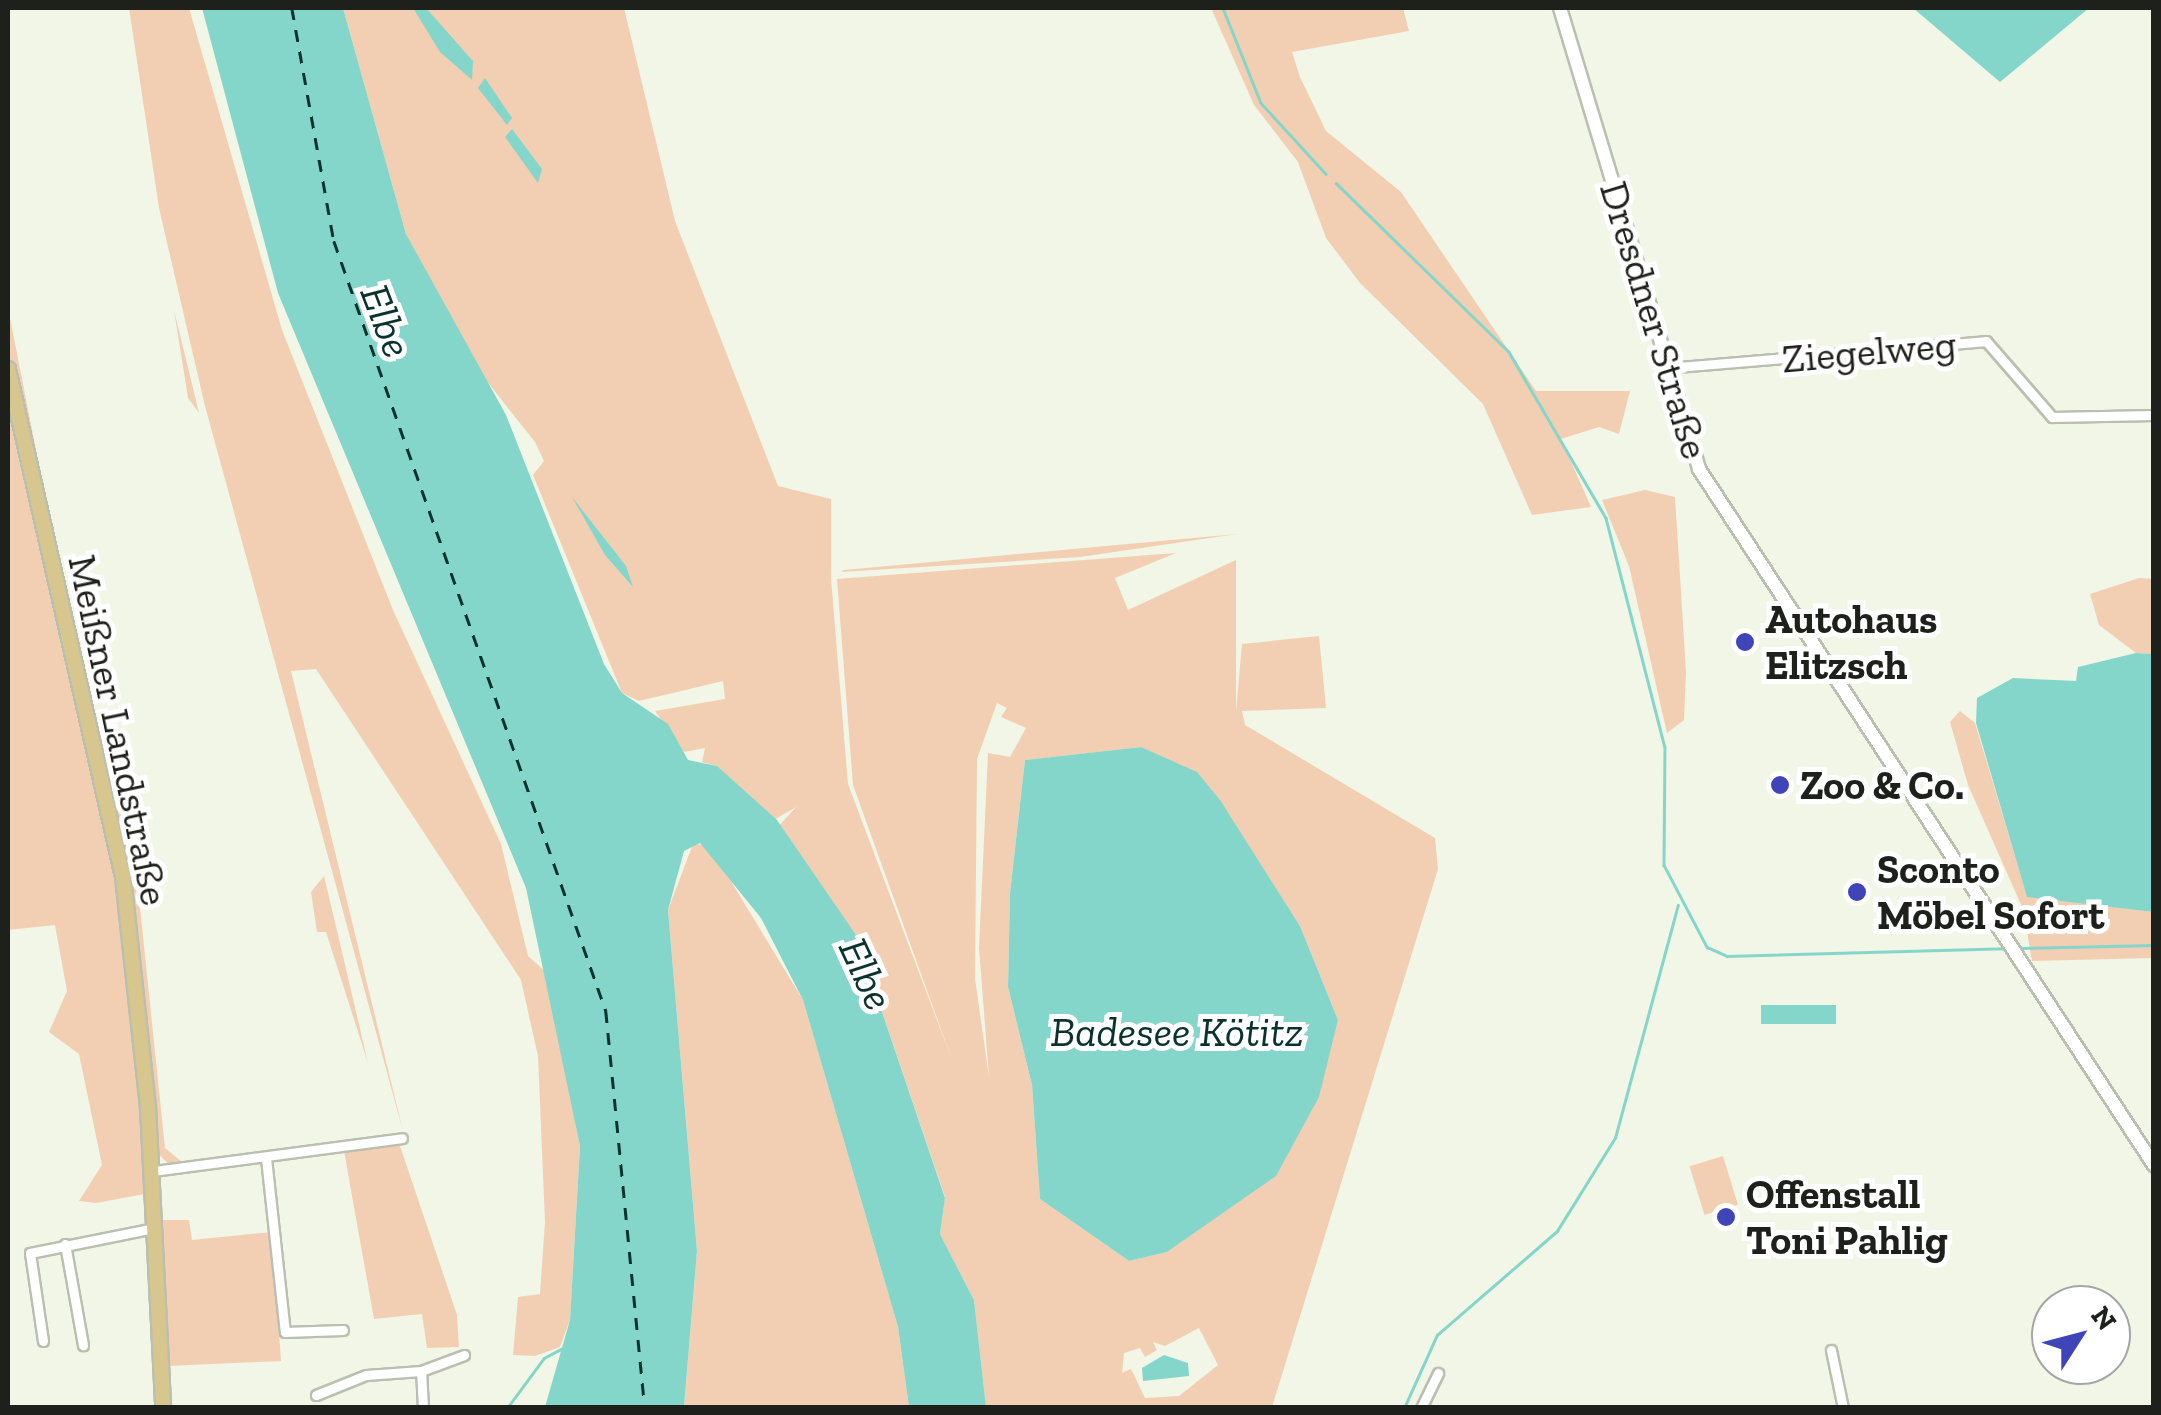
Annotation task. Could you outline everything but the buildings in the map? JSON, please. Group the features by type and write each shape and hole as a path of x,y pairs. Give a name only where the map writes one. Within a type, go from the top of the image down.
{"main road":[{"name":"Dresdner Straße","path":"1560,8 1666,368 1700,469 2154,1165"},
{"name":"Meißner Landstraße","path":"8,369 123,877 153,1172 163,1408"}],"street":[{"name":"Ziegelweg","path":"1666,368 1986,341 2052,416 2154,415"},
{"path":"153,1172 402,1138"},
{"path":"266,1158 285,1332 343,1330"},
{"path":"43,1341 30,1253 155,1228"},
{"path":"65,1244 82,1345"},
{"path":"1832,1350 1843,1408"},
{"path":"316,1395 366,1375 420,1371 464,1355"},
{"path":"420,1371 423,1408"},
{"path":"1421,1408 1438,1373"}],"shaded area":[{"path":"129,8 189,8 282,330 393,610 501,844 528,956 546,972 580,1146 570,1320 560,1347 535,1356 513,1355 518,1297 540,1294 545,1222 538,1056 521,980 316,669 291,671 403,1131 205,406 159,208"},
{"path":"343,8 624,8 675,221 778,486 831,499 831,579 848,784 952,1060 853,785 837,579 1176,553 1115,578 1128,610 1236,560 1236,711 1242,644 1319,636 1326,708 1242,711 1245,725 1435,838 1438,869 1272,1407 986,1407 974,1300 940,1234 945,1197 856,935 777,828 796,807 772,821 717,766 702,762 705,748 684,752 655,711 725,699 723,681 639,701 622,693 533,475 544,461 535,442 478,370 406,234","holes":["997,703 1007,708 1001,717 1026,728 1010,757 988,753 979,948 989,1077 975,979 977,759","1141,747 1219,800 1300,926 1338,1020 1328,1056 1249,1194 1167,1252 1129,1261 1040,1199 1032,1085 1008,987 1010,893 1025,760","1199,1328 1218,1365 1179,1396 1145,1398 1131,1369 1122,1373 1124,1353 1140,1348 1145,1357 1157,1350 1153,1342 1165,1346"]},
{"path":"1211,8 1403,8 1409,31 1292,52 1300,77 1326,131 1401,192 1536,391 1630,391 1619,434 1599,427 1561,439 1591,507 1532,515 1483,404 1360,283 1326,238 1298,162 1254,105"},
{"path":"8,308 36,450 29,448 8,348"},
{"path":"174,310 199,413 188,398"},
{"path":"8,394 107,830 130,978 150,1193 96,1203 79,1201 102,1165 79,1054 49,1032 67,991 55,925 8,930"},
{"path":"38,458 96,729 133,840 165,1148 182,1162 171,1166 156,1152 133,921"},
{"path":"1645,490 1675,497 1686,672 1684,720 1667,733 1629,566 1602,500"},
{"path":"1237,534 1080,557 841,572 844,570"},
{"path":"2139,578 2153,579 2153,654 2136,653 2099,625 2090,594"},
{"path":"1960,711 1975,723 2027,896 2153,912 2153,958 2032,961 2023,909 1968,785 1950,722"},
{"path":"693,844 709,845 803,1000 898,1327 909,1407 684,1407 697,1251 668,910"},
{"path":"324,876 368,1063 326,932 317,932 311,892"},
{"path":"399,1143 457,1315 459,1347 427,1348 422,1314 374,1319 344,1151"},
{"path":"1723,1156 1738,1205 1704,1215 1690,1166"},
{"path":"161,1220 189,1220 192,1240 272,1232 281,1361 168,1366"}],"water":[{"name":"Elbe","path":"202,8 343,8 406,234 506,415 604,664 622,693 668,724 688,760 717,766 777,820 856,935 945,1198 940,1234 974,1300 986,1407 909,1407 898,1327 803,1000 761,918 700,843 684,851 668,910 697,1251 684,1407 545,1407 570,1320 580,1146 526,888 278,293"},
{"path":"413,8 426,8 473,61 472,80 440,52"},
{"path":"1913,8 2089,8 2000,82"},
{"path":"485,78 512,118 507,125 478,88"},
{"path":"512,129 542,169 538,183 505,137"},
{"path":"572,497 626,566 633,587 605,555"},
{"path":"2136,653 2153,654 2153,912 2027,897 1976,723 1977,698 2013,678 2076,681 2078,667"},
{"name":"Badesee Kötitz","path":"1141,747 1197,772 1220,800 1300,926 1338,1020 1319,1097 1276,1176 1167,1252 1129,1261 1040,1199 1032,1085 1008,987 1010,893 1025,760"},
{"path":"1761,1005 1836,1005 1836,1024 1761,1024"},
{"path":"1164,1355 1188,1363 1189,1376 1143,1381 1142,1368"}],"waterway":[{"path":"1223,8 1261,103 1326,174"},
{"path":"1336,183 1509,352 1606,518 1665,747 1664,865 1707,947 1727,956 2005,948"},
{"path":"1404,1408 1437,1335 1557,1231 1615,1138 1678,905"},
{"path":"2018,948 2154,945"},
{"path":"507,1408 544,1358 563,1348"}],"ferry route":[{"path":"292,8 334,241 606,1011 645,1408"}],"place":[{"name":"Autohaus Elitzsch","path":"1745,642"},
{"name":"Zoo & Co.","path":"1780,785"},
{"name":"Sconto Möbel Sofort","path":"1857,892"},
{"name":"Offenstall Toni Pahlig","path":"1726,1217"}]}
